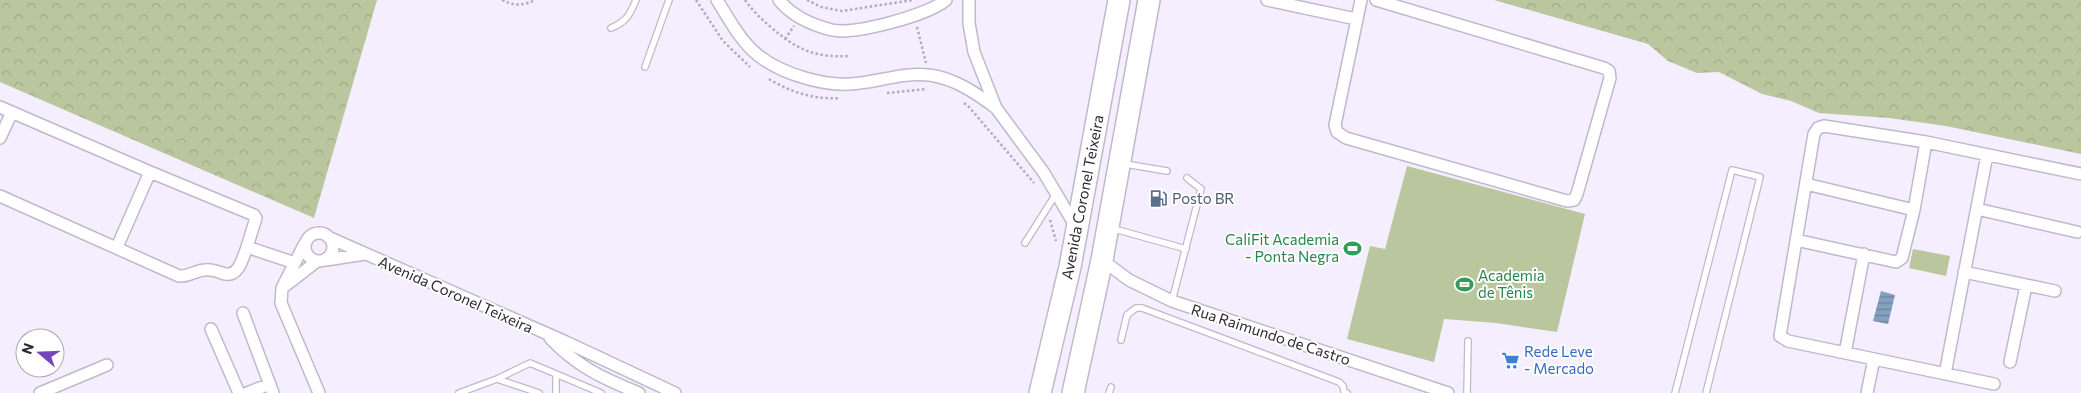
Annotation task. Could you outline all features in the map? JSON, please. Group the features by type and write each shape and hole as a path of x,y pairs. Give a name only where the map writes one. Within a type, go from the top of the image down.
{"highway":[{"name":"Avenida Coronel Teixeira","path":"1040,393 1077,228 1119,0"},
{"name":"Avenida Coronel Teixeira","path":"1073,393 1102,260 1149,0"}],"street":[{"path":"717,0 737,34 760,58 784,71 818,82 849,84 900,75 929,75 960,84 996,108"},
{"path":"779,0 788,11 834,30 865,27 914,16 938,7 946,0"},
{"path":"969,0 969,23 974,52 996,108 1044,173 1077,228"},
{"path":"1267,0 1356,19"},
{"path":"1362,0 1356,19 1335,125 1337,132 1346,138 1567,201 1574,200 1578,194 1610,78 1609,72 1604,68 1376,0"},
{"path":"0,107 254,215 256,218 239,267 234,272 228,275 205,270 187,276 179,276 0,196"},
{"path":"0,138 12,112"},
{"path":"1994,384 1788,341 1780,336 1814,134 1818,128 1824,126 1926,142 2081,174"},
{"path":"1796,240 1896,262 1902,258 1914,210 1926,142"},
{"path":"1944,374 1987,155"},
{"path":"117,247 150,172"},
{"path":"1806,184 1914,210"},
{"path":"1977,209 2077,232"},
{"name":"Avenida Coronel Teixeira","path":"304,245 310,235 315,233 326,235 675,393"},
{"path":"304,245 306,256 321,261 330,256 333,247 330,238"},
{"path":"304,245 282,288 281,303 319,393"},
{"path":"247,246 294,263"},
{"name":"Avenida Coronel Teixeira","path":"282,288 321,261 365,254"},
{"path":"1846,353 1864,254"},
{"name":"Rua Raimundo de Castro","path":"1102,260 1129,280 1172,301 1448,393"},
{"path":"1964,272 2055,291"},
{"path":"2010,362 2026,286"},
{"path":"243,312 272,388 247,393"},
{"path":"211,329 239,393"},
{"path":"547,335 563,352 594,374 639,393"},
{"path":"1867,393 1874,359"},
{"path":"40,393 107,364"}],"lane":[{"path":"611,28 620,25 629,18 636,0"},
{"path":"645,67 669,0"},
{"path":"1119,163 1167,171"},
{"path":"1675,393 1732,170 1760,177 1706,393"},
{"path":"1172,301 1201,189 1187,178"},
{"path":"1025,243 1056,194"},
{"path":"1108,227 1186,249"},
{"path":"1121,340 1128,315 1136,308 1142,308 1339,382 1343,386 1344,392 1347,393"},
{"path":"1467,393 1468,341"},
{"path":"458,393 497,379 530,363 601,393"},
{"path":"556,374 556,393"},
{"path":"497,379 539,393"}],"path":[{"path":"504,0 513,4 524,5 535,0"},
{"path":"520,0 524,5"},
{"path":"697,0 723,41 739,58 757,71"},
{"path":"745,0 754,12 792,45 810,53 829,57 850,56"},
{"path":"807,0 821,7 842,11 913,0"},
{"path":"880,93 932,88 914,16"},
{"path":"764,76 779,85 810,96 842,98"},
{"path":"958,99 969,106 1037,188 1053,227 1057,247"}],"green space":[{"path":"0,0 377,0 314,218 0,82"},
{"path":"1494,0 2081,0 2081,154 1946,126 1889,118 1819,113 1791,101 1762,94 1719,72 1697,73 1668,61 1648,44"},
{"name":"Academia de Tênis","path":"1407,166 1585,214 1557,332 1496,323 1444,319 1434,362 1347,339 1370,246 1385,249"},
{"path":"1913,249 1950,256 1946,276 1909,268"}],"water":[{"path":"1881,291 1895,295 1888,324 1873,321"}],"place":[{"name":"Posto BR","path":"1158,198"},
{"name":"CaliFit Academia - Ponta Negra","path":"1353,248"},
{"name":"Academia de Tênis","path":"1464,284"},
{"name":"Rede Leve - Mercado","path":"1510,360"}]}
